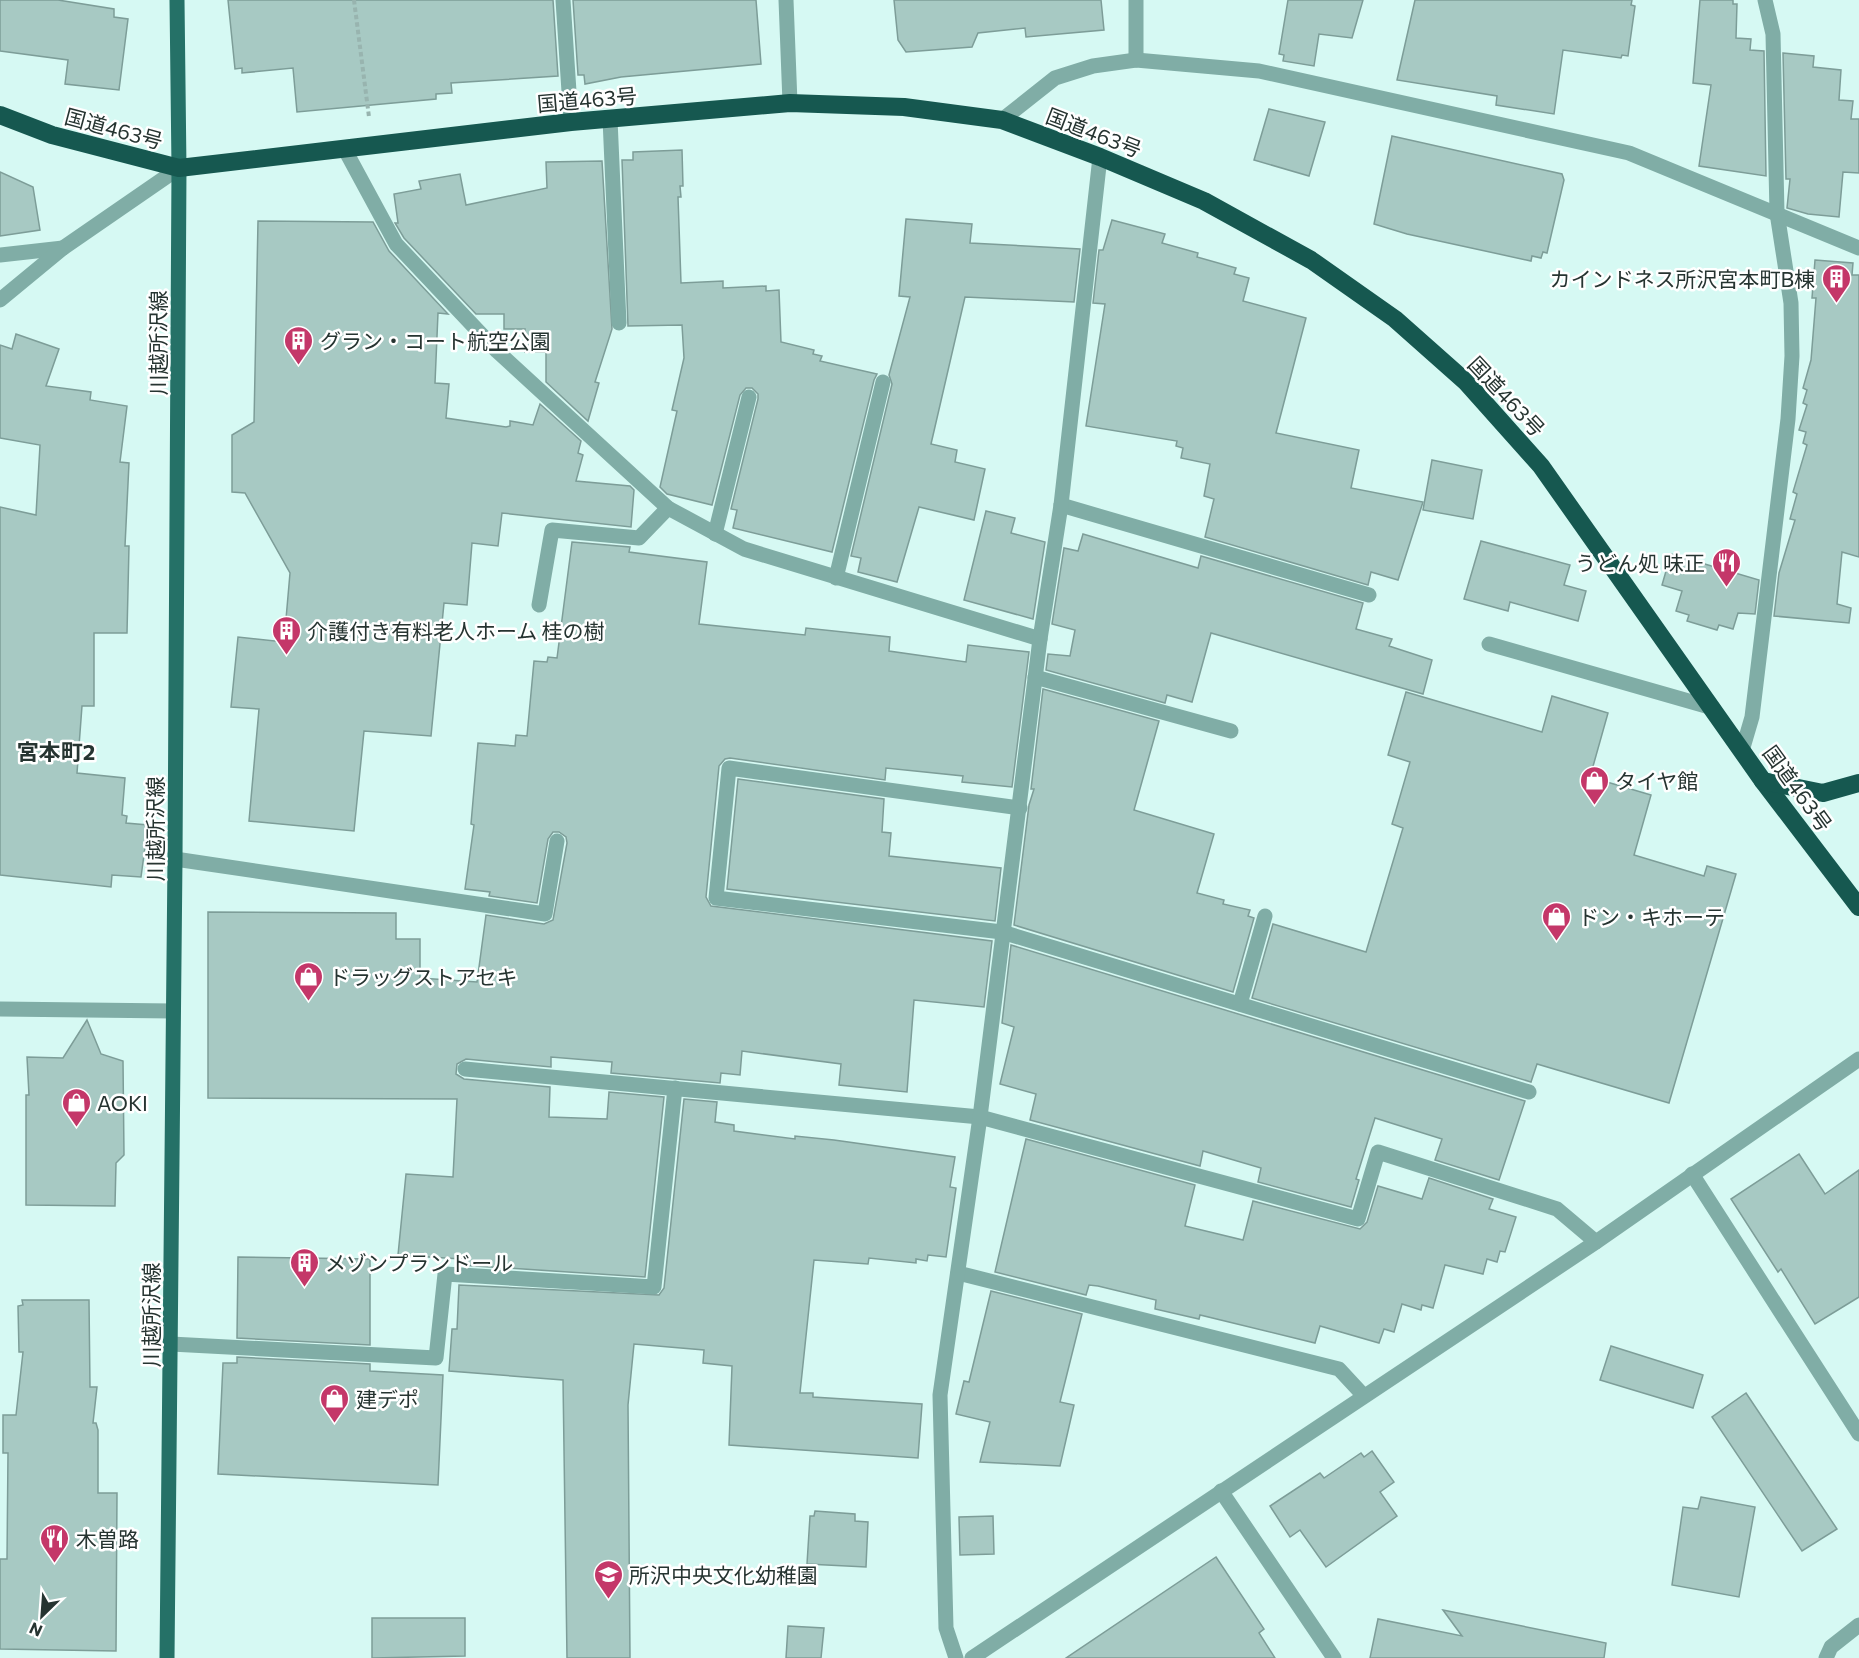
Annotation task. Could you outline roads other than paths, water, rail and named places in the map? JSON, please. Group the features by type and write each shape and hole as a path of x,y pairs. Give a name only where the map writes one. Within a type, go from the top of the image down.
{"highway":[{"name":"国道463号","path":"0,114 52,135 179,168 571,122 790,103 904,107 1002,120 1100,157 1204,201 1311,260 1395,319 1466,382 1541,466 1763,781 1859,907"},
{"path":"1763,781 1823,793 1859,783"}],"main road":[{"name":"川越所沢線","path":"167,1658 176,859 179,168 177,0"}],"street":[{"path":"563,0 571,122"},
{"path":"786,0 790,103"},
{"path":"1136,0 1136,60"},
{"path":"1742,751 1752,717 1788,419 1792,356 1791,303 1777,213 1773,34 1765,0"},
{"path":"1002,120 1055,78 1093,66 1136,60 1259,71 1629,153 1859,248"},
{"path":"610,119 619,323"},
{"path":"344,148 396,244 497,351 668,508 744,549 1040,639"},
{"path":"956,1658 946,1628 940,1395 980,1117 1040,639 1061,505 1100,157"},
{"path":"0,300 63,248 179,168"},
{"path":"0,255 63,248"},
{"path":"836,578 883,382"},
{"path":"715,534 749,397"},
{"path":"1061,505 1369,595"},
{"path":"539,605 552,530 639,538 668,508"},
{"path":"1489,644 1713,708"},
{"path":"1035,677 1231,731"},
{"path":"1020,808 729,768 716,898 1002,932 1529,1092"},
{"path":"176,859 545,914 557,841"},
{"path":"1240,1004 1265,916"},
{"path":"0,1009 173,1011"},
{"path":"972,1658 1596,1242 1859,1059"},
{"path":"465,1069 980,1117 1358,1219 1378,1152 1557,1209 1596,1242"},
{"path":"171,1344 436,1358 445,1274 654,1287 675,1088"},
{"path":"1692,1174 1859,1434"},
{"path":"958,1273 1339,1368 1364,1396"},
{"path":"1221,1491 1334,1658"},
{"path":"1826,1658 1831,1647 1859,1625"}],"place":[{"name":"カインドネス所沢宮本町B棟","path":"1836,304"},
{"name":"グラン・コート航空公園","path":"299,366"},
{"name":"うどん処 味正","path":"1726,588"},
{"name":"介護付き有料老人ホーム 桂の樹","path":"286,656"},
{"name":"タイヤ館","path":"1594,806"},
{"name":"ドン・キホーテ","path":"1557,942"},
{"name":"ドラッグストアセキ","path":"308,1002"},
{"name":"AOKI","path":"76,1128"},
{"name":"メゾンプランドール","path":"304,1288"},
{"name":"建デポ","path":"335,1424"},
{"name":"木曽路","path":"55,1564"},
{"name":"所沢中央文化幼稚園","path":"608,1600"}],"district":[{"name":"宮本町2","path":"56,751"}]}
